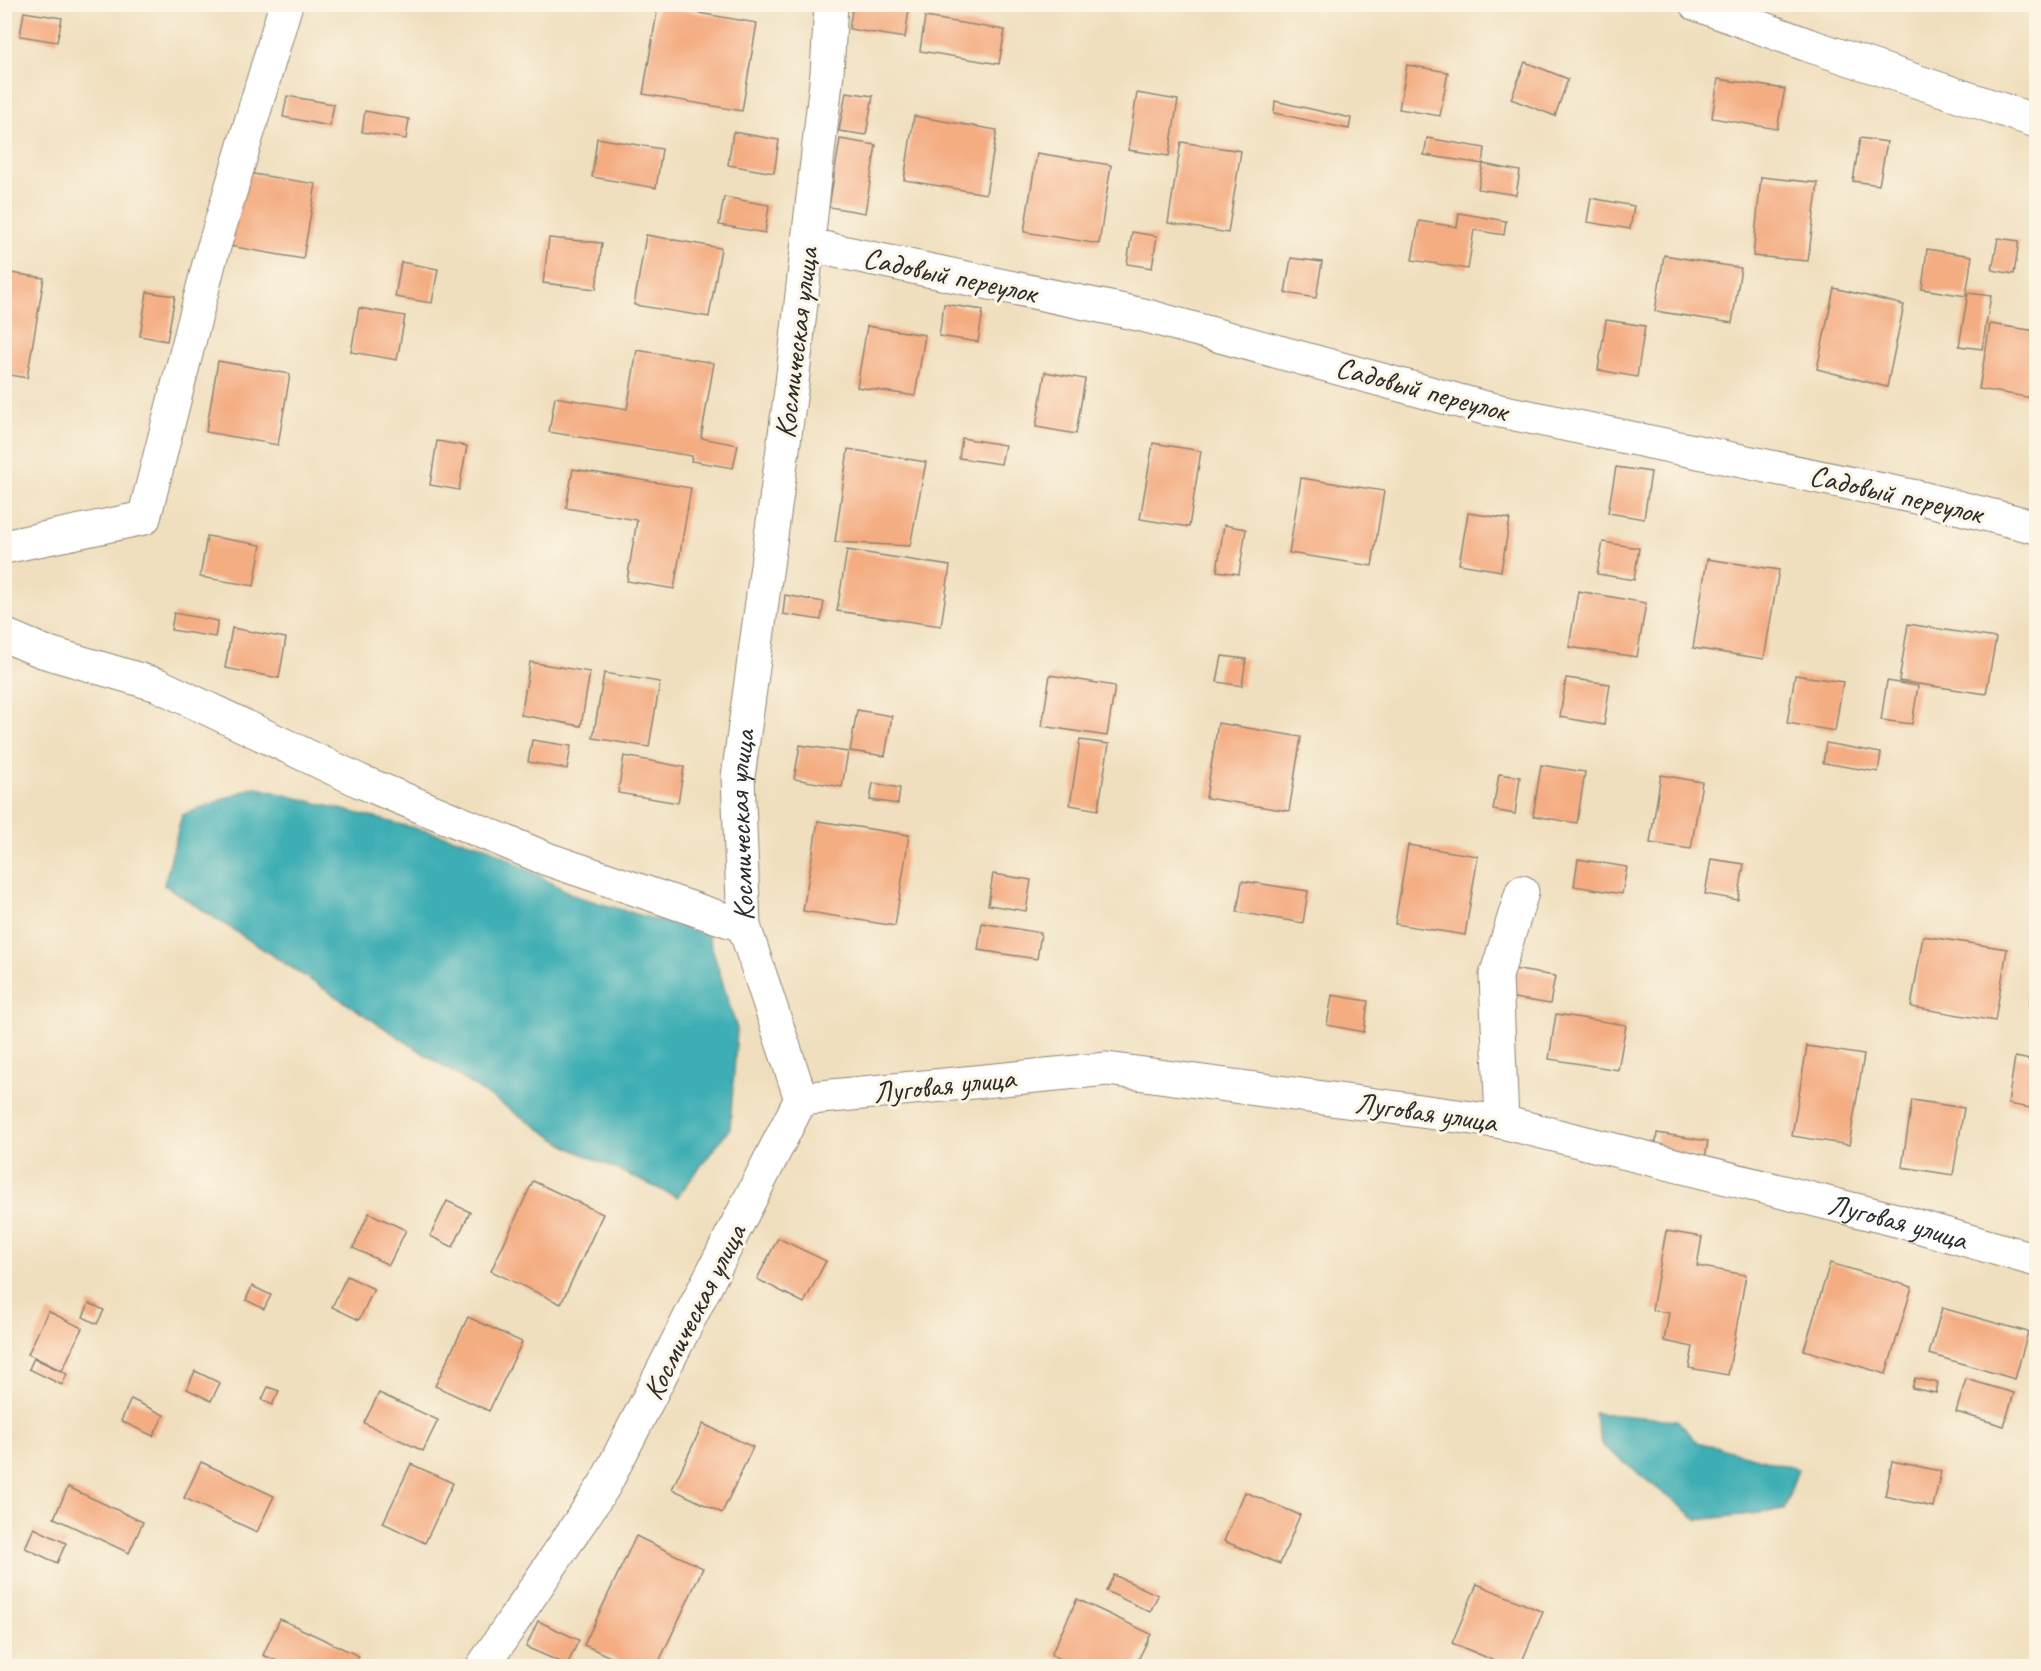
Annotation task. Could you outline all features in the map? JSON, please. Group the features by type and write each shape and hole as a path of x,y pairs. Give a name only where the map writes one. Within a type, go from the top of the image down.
{"street":[{"path":"4,547 144,519 210,260 286,4"},
{"name":"Космическая улица","path":"483,1666 604,1486 801,1099 744,926 738,777 791,394 827,73 831,4"},
{"path":"1696,4 1808,45 2037,121"},
{"name":"Садовый переулок","path":"808,245 1143,315 1481,407 1921,498 2037,526"},
{"path":"4,635 42,651 158,685 360,781 547,859 744,926"},
{"path":"1502,1122 1496,976 1522,892"},
{"name":"Луговая улица","path":"801,1099 1107,1069 1502,1122 1896,1220 2037,1260"}],"water":[{"path":"254,787 485,846 575,896 708,935 737,1029 730,1128 677,1197 568,1147 164,885 182,815"},
{"path":"1594,1413 1677,1420 1697,1442 1798,1469 1784,1510 1698,1520 1603,1446"}],"building":[{"path":"853,4 880,4 909,9 905,38 849,29"},
{"path":"927,4 959,4 958,11"},
{"path":"658,6 757,23 742,111 643,94"},
{"path":"24,12 62,18 57,42 20,36"},
{"path":"925,17 1005,30 999,64 920,51"},
{"path":"1525,62 1568,79 1555,116 1511,99"},
{"path":"1407,65 1448,72 1440,116 1399,109"},
{"path":"1718,79 1785,89 1777,129 1712,118"},
{"path":"846,92 873,96 866,135 839,131"},
{"path":"1137,93 1178,100 1169,156 1128,150"},
{"path":"287,96 334,104 330,126 283,117"},
{"path":"1275,101 1351,118 1349,129 1274,113"},
{"path":"365,111 409,119 406,139 362,132"},
{"path":"914,116 997,130 986,194 904,180"},
{"path":"733,132 779,140 774,173 728,165"},
{"path":"597,138 662,149 656,188 592,177"},
{"path":"1427,138 1485,148 1483,164 1424,155"},
{"path":"1860,138 1887,142 1879,185 1853,181"},
{"path":"840,139 876,145 865,213 829,207"},
{"path":"1181,142 1241,151 1228,233 1168,223"},
{"path":"1037,153 1111,165 1099,244 1024,232"},
{"path":"1483,164 1520,171 1516,195 1478,189"},
{"path":"241,172 316,184 303,259 229,246"},
{"path":"1761,177 1818,183 1808,261 1753,256"},
{"path":"724,197 769,205 765,233 719,225"},
{"path":"1591,198 1634,206 1630,229 1587,222"},
{"path":"1459,213 1506,221 1504,235 1474,230 1468,269 1412,260 1419,221 1457,227"},
{"path":"1132,232 1157,236 1152,268 1127,264"},
{"path":"646,235 721,248 709,317 634,305"},
{"path":"549,238 602,243 596,289 543,283"},
{"path":"1998,238 2019,241 2014,274 1992,270"},
{"path":"1927,249 1972,256 1966,296 1922,289"},
{"path":"1664,255 1741,268 1732,323 1655,311"},
{"path":"1291,258 1322,262 1316,298 1285,293"},
{"path":"401,262 438,269 432,303 395,297"},
{"path":"4,272 44,278 27,378 4,374"},
{"path":"1834,288 1904,305 1887,387 1817,369"},
{"path":"147,292 175,296 167,341 140,336"},
{"path":"1968,293 1991,296 1982,349 1959,346"},
{"path":"944,304 983,310 978,342 939,336"},
{"path":"359,308 405,316 397,360 351,352"},
{"path":"1606,320 1645,326 1637,377 1598,370"},
{"path":"1990,324 2036,331 2036,371 2032,398 1979,389"},
{"path":"867,326 925,335 915,396 857,387"},
{"path":"637,350 714,363 701,438 738,445 733,468 691,461 692,456 549,432 555,397 627,409"},
{"path":"218,361 290,374 278,445 206,432"},
{"path":"1045,372 1085,379 1076,434 1036,427"},
{"path":"962,438 1005,445 1001,464 959,458"},
{"path":"437,441 467,446 459,490 430,485"},
{"path":"1153,443 1201,451 1189,527 1140,519"},
{"path":"848,449 926,462 910,546 835,542"},
{"path":"1616,467 1651,472 1644,519 1608,513"},
{"path":"573,469 691,488 674,589 627,581 637,520 566,508"},
{"path":"1301,478 1384,491 1372,566 1289,553"},
{"path":"1468,513 1510,519 1501,571 1459,564"},
{"path":"1224,525 1246,529 1239,574 1217,571"},
{"path":"207,536 261,545 254,586 200,577"},
{"path":"1603,542 1639,548 1634,580 1597,574"},
{"path":"847,550 950,566 941,626 837,611"},
{"path":"1707,559 1779,570 1764,659 1693,648"},
{"path":"1578,591 1646,603 1637,657 1569,647"},
{"path":"785,595 824,602 821,620 783,614"},
{"path":"174,613 218,621 215,637 171,630"},
{"path":"1908,624 1996,638 1986,694 1899,681"},
{"path":"232,628 286,638 279,678 225,668"},
{"path":"1222,656 1246,659 1242,686 1217,682"},
{"path":"530,662 590,672 581,726 521,715"},
{"path":"604,673 660,682 649,747 593,738"},
{"path":"1050,675 1115,686 1107,736 1042,726"},
{"path":"1795,675 1843,682 1835,731 1787,723"},
{"path":"1566,678 1610,684 1604,725 1560,717"},
{"path":"1887,681 1918,686 1912,724 1881,720"},
{"path":"857,710 892,716 885,756 850,751"},
{"path":"1218,723 1301,737 1289,811 1206,798"},
{"path":"532,740 571,746 567,769 528,762"},
{"path":"1080,740 1109,744 1098,810 1070,805"},
{"path":"1826,743 1881,753 1878,772 1823,763"},
{"path":"800,745 848,752 842,787 794,779"},
{"path":"624,756 684,767 678,803 618,793"},
{"path":"1541,765 1585,772 1577,823 1533,816"},
{"path":"1499,774 1520,777 1515,814 1493,810"},
{"path":"1661,775 1702,782 1691,849 1650,843"},
{"path":"873,783 900,788 898,804 870,800"},
{"path":"818,821 909,835 895,926 803,911"},
{"path":"1408,845 1478,856 1465,935 1395,924"},
{"path":"1578,859 1627,867 1622,894 1574,886"},
{"path":"1711,859 1744,864 1738,900 1705,894"},
{"path":"993,874 1031,880 1026,911 988,905"},
{"path":"1242,881 1308,891 1303,923 1237,912"},
{"path":"982,923 1041,933 1037,959 978,950"},
{"path":"1923,936 2007,949 1995,1021 1911,1007"},
{"path":"1513,969 1555,976 1550,1004 1508,997"},
{"path":"2036,974 2036,1006 2030,1005"},
{"path":"1332,995 1368,1001 1364,1032 1327,1025"},
{"path":"1556,1014 1626,1025 1618,1070 1549,1059"},
{"path":"1807,1046 1864,1055 1849,1145 1792,1136"},
{"path":"2015,1057 2036,1061 2036,1109 2008,1104"},
{"path":"1912,1100 1964,1108 1953,1175 1902,1167"},
{"path":"1657,1133 1708,1141 1705,1158 1655,1150"},
{"path":"533,1181 603,1214 561,1304 491,1271"},
{"path":"447,1201 470,1212 453,1247 430,1236"},
{"path":"369,1213 406,1230 389,1265 353,1248"},
{"path":"1666,1231 1702,1237 1697,1266 1746,1275 1728,1375 1689,1368 1693,1347 1664,1341 1669,1313 1652,1310"},
{"path":"778,1238 826,1261 804,1303 757,1279"},
{"path":"1830,1263 1912,1287 1886,1374 1804,1350"},
{"path":"347,1276 374,1289 359,1320 332,1307"},
{"path":"252,1286 271,1295 264,1309 246,1300"},
{"path":"89,1303 104,1310 97,1324 83,1317"},
{"path":"1942,1308 2028,1332 2015,1379 1929,1354"},
{"path":"48,1311 82,1328 62,1371 28,1354"},
{"path":"468,1317 522,1342 489,1411 435,1386"},
{"path":"34,1358 67,1374 62,1385 29,1369"},
{"path":"195,1371 220,1383 211,1401 187,1389"},
{"path":"1915,1378 1938,1383 1936,1393 1912,1388"},
{"path":"1966,1379 2014,1393 2004,1426 1956,1412"},
{"path":"268,1387 279,1391 272,1405 262,1400"},
{"path":"379,1393 438,1420 423,1451 364,1423"},
{"path":"131,1399 164,1415 153,1436 121,1421"},
{"path":"703,1424 753,1447 722,1513 672,1489"},
{"path":"1892,1461 1941,1471 1933,1507 1885,1496"},
{"path":"201,1462 274,1496 257,1532 184,1498"},
{"path":"411,1464 453,1483 425,1543 383,1523"},
{"path":"68,1487 143,1522 129,1553 54,1518"},
{"path":"1245,1492 1300,1515 1280,1564 1224,1541"},
{"path":"34,1528 66,1543 57,1563 25,1548"},
{"path":"636,1536 703,1568 657,1666 630,1666 584,1645"},
{"path":"1114,1575 1158,1595 1150,1612 1106,1591"},
{"path":"1477,1584 1543,1612 1520,1666 1507,1666 1452,1643"},
{"path":"1077,1599 1151,1634 1135,1666 1075,1666 1051,1655"},
{"path":"280,1619 359,1656 354,1666 288,1666 263,1655"},
{"path":"538,1621 579,1640 567,1665 526,1647"}]}
